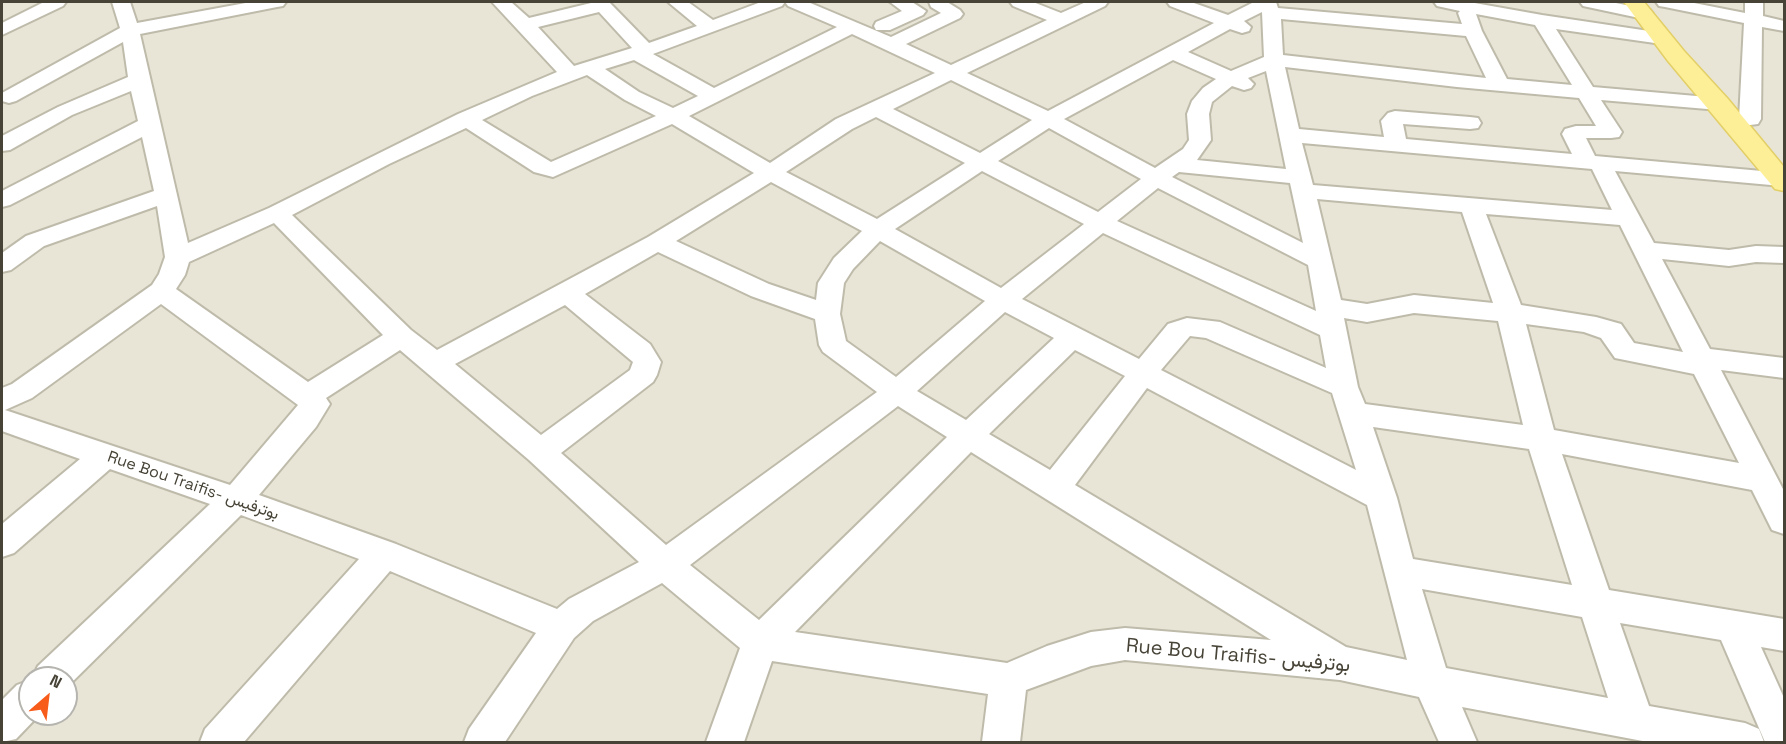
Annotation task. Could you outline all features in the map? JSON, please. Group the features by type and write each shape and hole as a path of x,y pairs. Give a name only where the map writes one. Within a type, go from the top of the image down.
{"main road":[{"path":"1643,6 1662,38 1783,181"},
{"path":"1643,6 1785,154"}],"street":[{"path":"2,30 57,2"},
{"path":"63,666 236,500 305,419 315,404 170,274 167,195 139,81 130,30 121,2"},
{"path":"5,96 130,30 277,2"},
{"path":"501,2 580,71 673,116 770,173 878,229 1142,375 1381,498"},
{"path":"677,2 710,27"},
{"name":"Rue Bou Traifis- بوترفيس","path":"561,627 384,554 2,418 12,395 170,274 277,213 465,118 580,71 642,52 776,2"},
{"path":"794,2 891,44 948,73 1166,172 1320,261"},
{"path":"899,2 917,11"},
{"path":"465,118 542,167 553,170 860,30 939,2 954,14 891,44"},
{"path":"1019,2 1060,20"},
{"path":"435,363 657,242 770,173 812,144 875,108 1099,2"},
{"path":"1176,2 1229,23 1473,31"},
{"path":"1443,2 1542,21 1662,38"},
{"path":"1589,2 1643,6"},
{"path":"1665,2 1753,11 1785,26"},
{"path":"525,24 601,4 642,52 714,96"},
{"path":"1464,5 1473,31 1500,85"},
{"path":"1750,119 1753,11"},
{"path":"1542,21 1611,132 1576,132 1573,134 1630,219 1702,362 1776,499"},
{"path":"1340,663 897,392 833,345 827,314 831,283 843,264 878,229 1048,119 1229,23 1270,23 1457,81 1719,104"},
{"path":"483,742 561,627 581,610 665,565 897,392 1003,300 1191,154 1200,140 1198,114 1202,102 1210,92 1229,79 1270,23"},
{"path":"1270,23 1280,95 1320,261 1349,401 1381,498 1399,571 1432,682 1458,742"},
{"path":"1174,53 1229,79 1280,95"},
{"path":"2,145 65,111 139,81"},
{"path":"1457,81 1479,152"},
{"path":"5,96 65,111"},
{"path":"875,108 1101,223 1331,318 1414,304 1510,313 1598,326 1611,331 1625,351 1702,362 1785,368"},
{"path":"1396,144 1392,121 1395,117 1470,123"},
{"path":"2,200 150,124"},
{"path":"1289,135 1783,181"},
{"path":"1166,172 1301,184 1472,207 1630,219"},
{"path":"2,264 35,241 167,195"},
{"path":"1472,207 1510,313 1541,439 1635,722"},
{"path":"277,213 401,337 540,452 665,565 760,643 1008,680 1001,742"},
{"path":"657,242 727,276 827,314"},
{"path":"1647,250 1729,258 1756,254 1785,255"},
{"path":"540,452 643,375 647,362 640,351 567,293"},
{"path":"1054,488 1178,331 1187,327 1199,327 1210,329 1349,401 1541,439 1776,499"},
{"path":"307,396 401,337"},
{"path":"725,742 760,643 968,436 1072,337"},
{"path":"2,543 106,455"},
{"path":"225,741 384,554"},
{"path":"1399,571 1785,635"},
{"path":"1733,626 1785,740"},
{"name":"Rue Bou Traifis- بوترفيس","path":"1008,680 1058,659 1091,649 1125,644 1340,663 1745,742"},
{"path":"2,726 18,710"}],"shaded area":[{"path":"2,2 1784,2 1784,742 2,742"}]}
